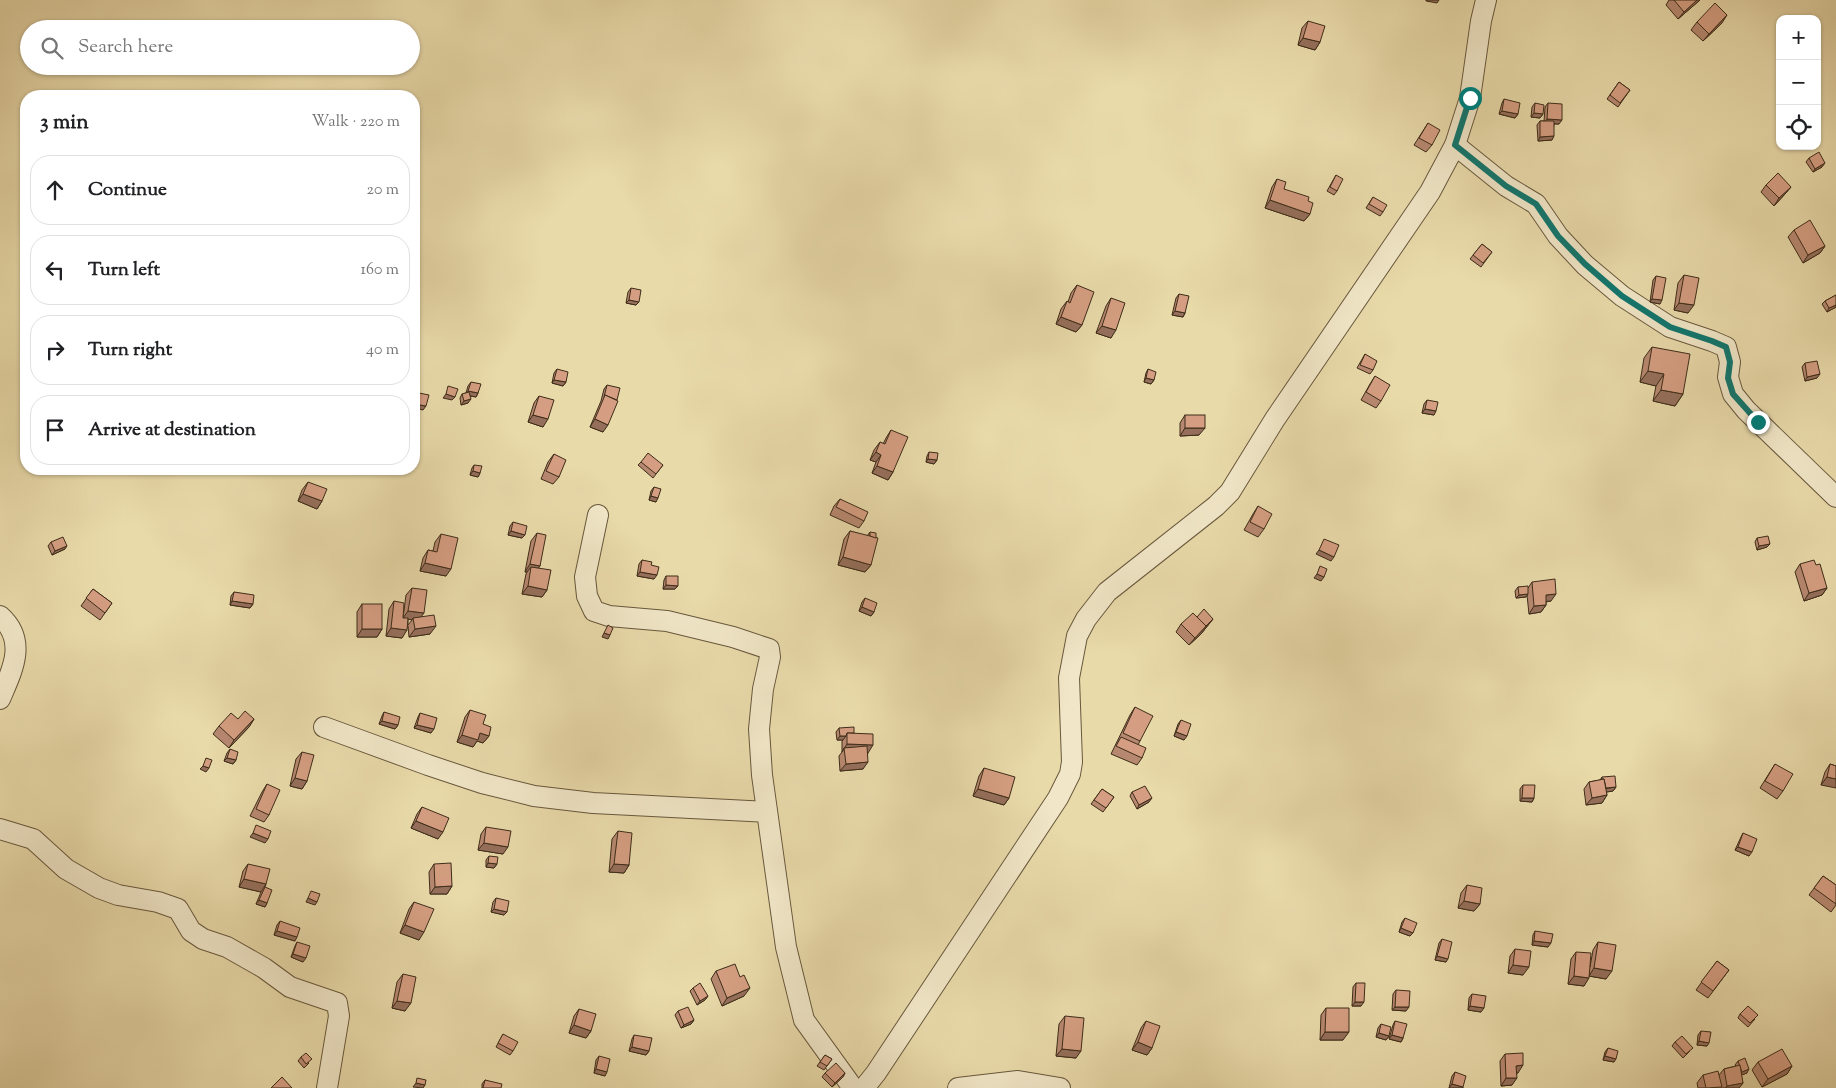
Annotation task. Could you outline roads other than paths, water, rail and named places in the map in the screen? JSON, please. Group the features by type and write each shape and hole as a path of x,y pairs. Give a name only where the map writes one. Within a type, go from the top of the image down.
{"street":[{"path":"864,1088 881,1066 1058,798 1070,774 1072,762 1069,678 1077,636 1086,618 1107,592 1216,506 1230,492 1275,419 1430,192 1455,145 1470,98 1481,21 1486,0"},
{"path":"1455,145 1506,186 1536,204 1558,236 1585,264 1622,296 1670,327 1726,347 1730,362 1728,378 1733,394 1746,410 1836,497"},
{"path":"598,515 585,577 587,596 594,611 609,616 667,621 733,637 769,649 770,657 759,729 762,775 786,947 804,1020 853,1088"},
{"path":"0,616 6,622 14,638 16,655 0,699"},
{"path":"324,727 437,768 534,796 593,803 767,812"},
{"path":"0,829 33,839 66,869 99,888 118,895 158,902 178,909 191,931 203,938 228,947 264,968 290,987 337,1003 339,1016 327,1088"},
{"path":"958,1088 1018,1082 1060,1088"}]}
